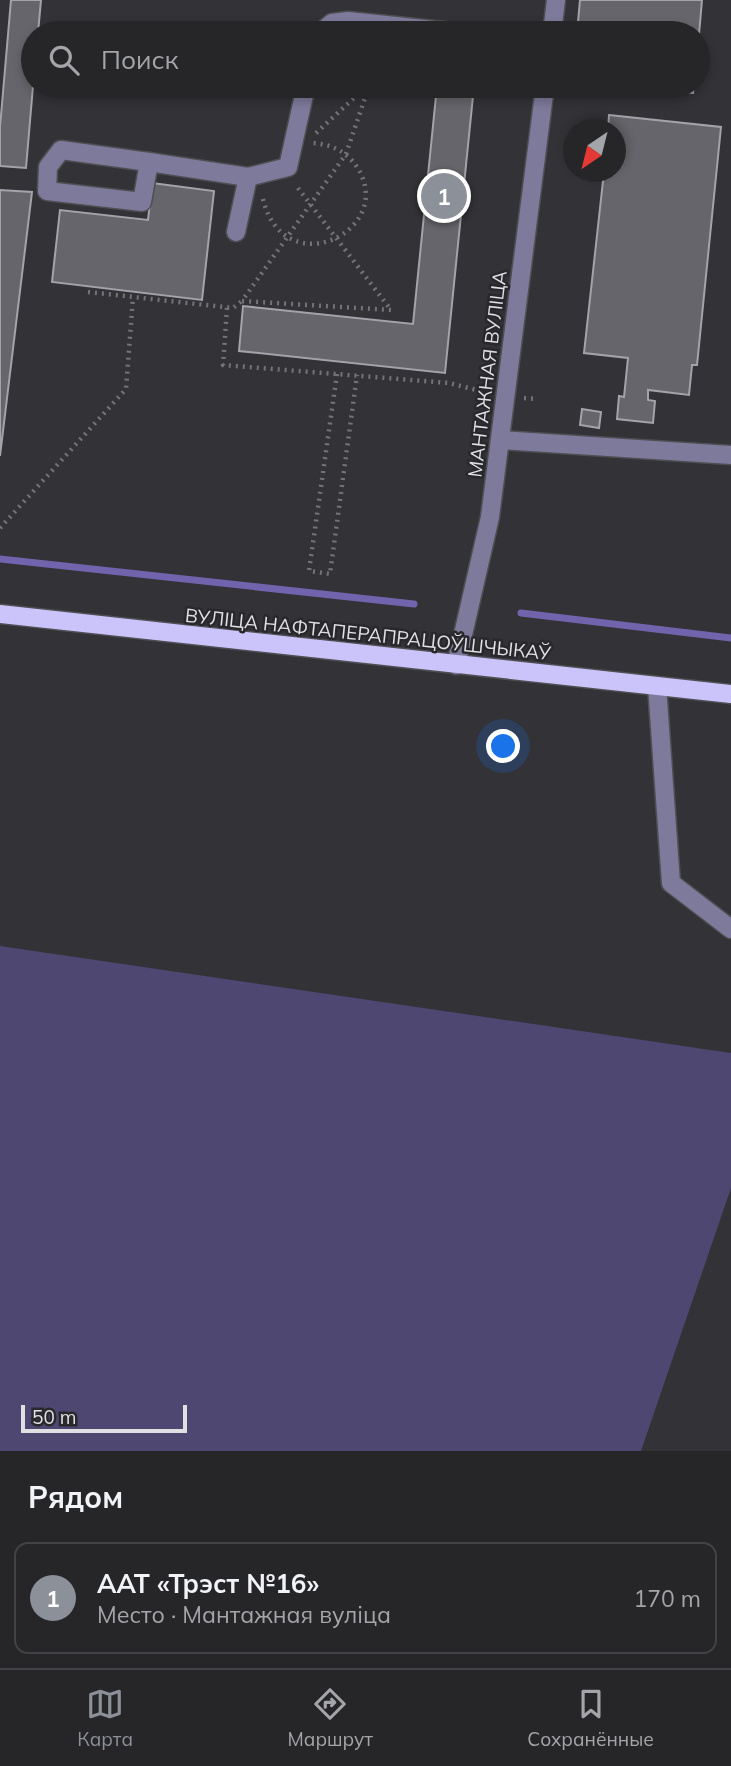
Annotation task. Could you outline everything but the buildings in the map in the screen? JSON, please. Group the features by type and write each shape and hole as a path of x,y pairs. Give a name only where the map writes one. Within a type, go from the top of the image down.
{"main road":[{"name":"ВУЛІЦА НАФТАПЕРАПРАЦОЎШЧЫКАЎ","path":"0,614 731,694"}],"street":[{"path":"553,21 556,0"},
{"path":"149,162 142,202 47,191 48,167 61,150 149,162 248,177 288,167 303,98"},
{"name":"МАНТАЖНАЯ ВУЛІЦА","path":"456,665 490,517 544,98"},
{"path":"236,232 248,177"},
{"path":"500,440 731,455"},
{"path":"657,686 671,883 731,929"}],"path":[{"path":"264,191 263,200 269,217 279,231 294,241 311,245 329,243 344,235 357,222 364,206 365,188 361,173 346,154 325,144 304,143 355,98"},
{"path":"88,292 233,308 242,301 346,154 364,98"},
{"path":"242,301 391,310 298,188 299,177"},
{"path":"286,186 298,188"},
{"path":"0,528 126,389 132,297"},
{"path":"227,308 223,365 449,383 506,398 537,399"},
{"path":"337,374 309,570 330,574 357,375"}],"shaded area":[{"path":"0,946 731,1053 731,1188 641,1451 0,1451"}],"waterway":[{"path":"0,559 414,604"},
{"path":"521,613 731,638"}],"place":[{"name":"ААТ «Трэст №16»","path":"444,196"}]}
